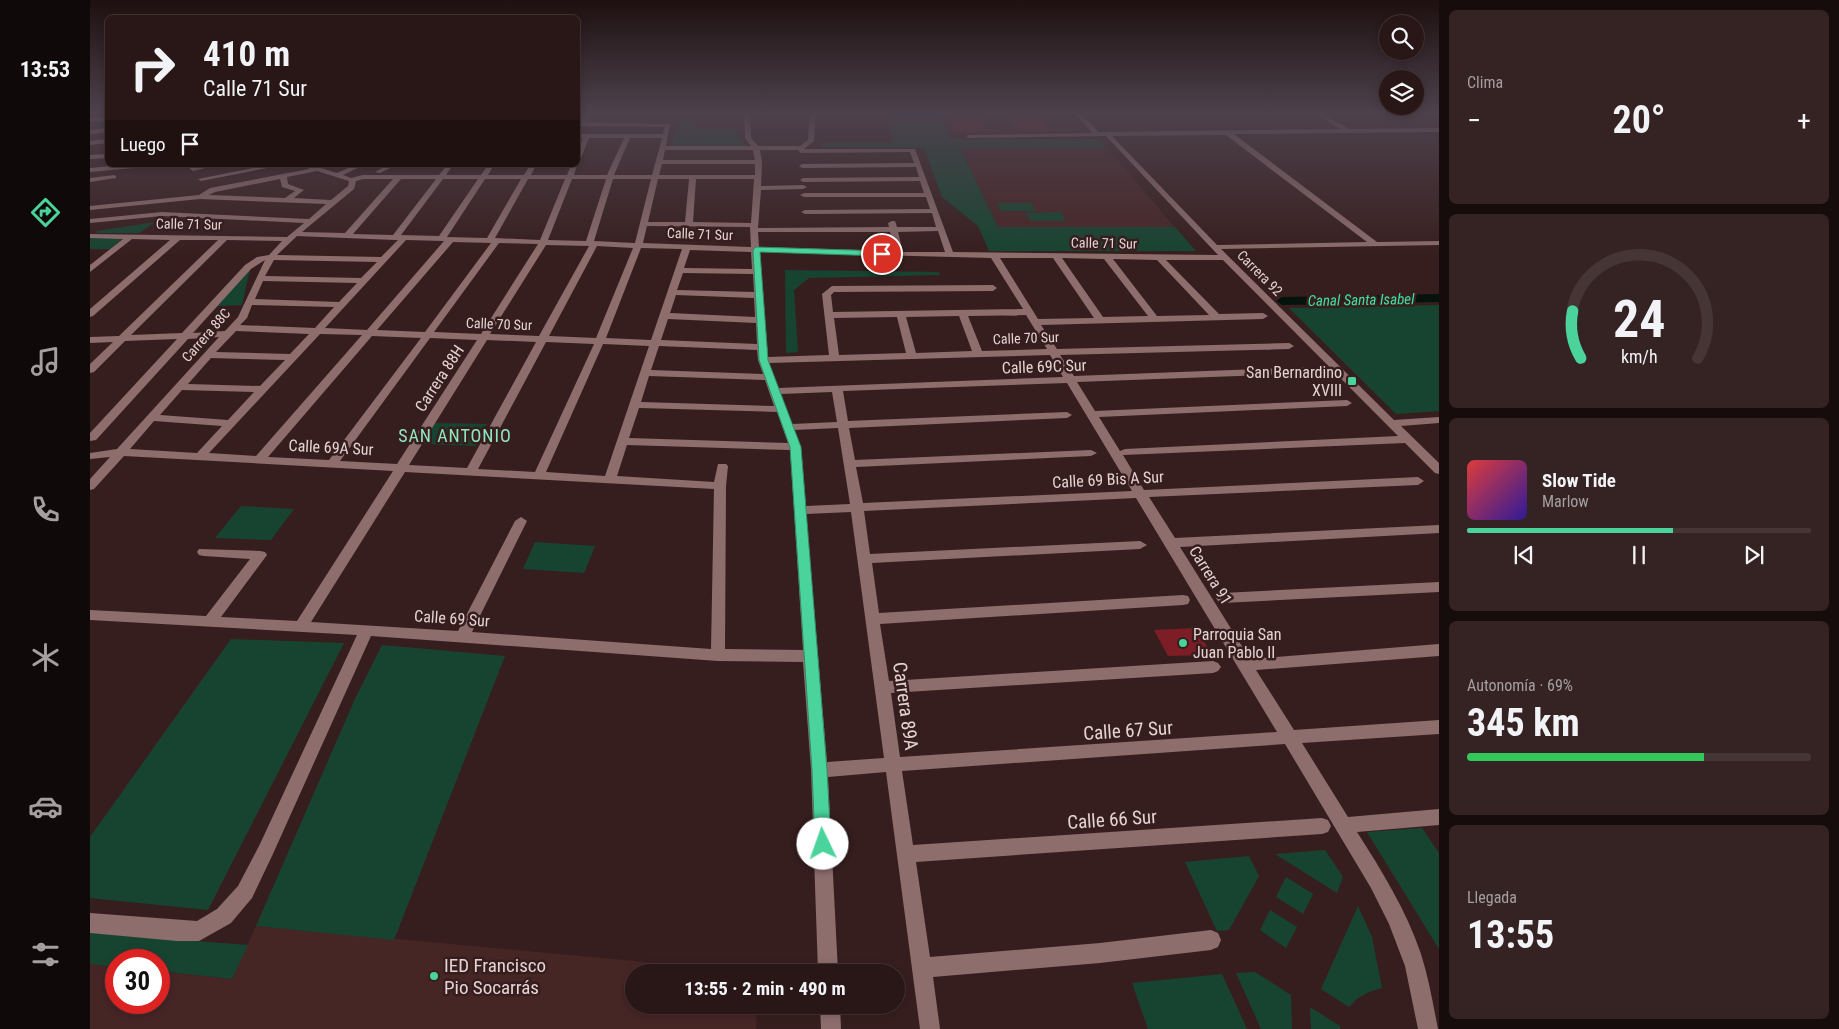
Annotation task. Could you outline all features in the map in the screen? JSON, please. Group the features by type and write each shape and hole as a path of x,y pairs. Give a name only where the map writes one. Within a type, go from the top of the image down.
{"street":[{"path":"471,471 592,244 610,177 617,160"},
{"path":"802,160 806,240"},
{"path":"877,160 900,254"},
{"path":"916,160 950,255"},
{"name":"Carrera 92","path":"1132,160 1225,258 1439,470"},
{"path":"1264,160 1375,244"},
{"path":"539,475 600,341 638,246 659,162 759,162 755,227 763,353 795,447 819,770 828,964"},
{"path":"802,166 918,165"},
{"path":"90,170 122,167"},
{"path":"201,179 267,167"},
{"path":"313,167 351,180 363,177 758,177"},
{"path":"338,175 356,167"},
{"path":"378,172 389,167"},
{"path":"395,238 448,167"},
{"path":"260,459 369,333 445,239 490,167"},
{"path":"333,463 428,335 493,241 532,167"},
{"name":"Carrera 88H","path":"301,626 543,243 573,167"},
{"path":"200,197 213,190 318,169"},
{"path":"283,176 285,185 300,190 287,200"},
{"path":"90,180 114,177"},
{"path":"347,236 399,177"},
{"path":"689,225 693,177"},
{"path":"757,188 803,187 881,179 923,179"},
{"name":"Carrera 88C","path":"90,486 232,331 242,318 270,257 290,237 351,187 353,182 351,180"},
{"path":"803,187 885,195 929,195"},
{"path":"90,208 200,197 332,202"},
{"path":"804,212 934,211"},
{"path":"90,221 162,214 310,220"},
{"path":"644,224 755,227 806,240 894,229 940,229"},
{"name":"Calle 71 Sur","path":"90,236 224,239 347,236 756,250 806,240 900,254 1225,258"},
{"path":"90,269 130,236"},
{"path":"90,314 177,238"},
{"path":"200,456 404,238"},
{"path":"90,370 224,239"},
{"path":"1215,246 1439,243"},
{"path":"610,479 687,247"},
{"name":"Carrera 91","path":"994,255 1364,856 1395,913 1418,979 1428,1029"},
{"path":"1056,256 1101,321"},
{"path":"1106,256 1155,319"},
{"path":"92,438 248,267 260,259 270,257 384,260"},
{"path":"1159,257 1217,318"},
{"path":"679,270 758,272"},
{"path":"260,278 364,281"},
{"path":"834,358 826,294 832,289 994,288"},
{"path":"672,292 759,295"},
{"path":"250,302 342,305"},
{"path":"962,313 978,353"},
{"path":"829,315 962,313 1101,321 1264,316"},
{"path":"901,314 912,356"},
{"path":"664,316 761,320"},
{"name":"Calle 70 Sur","path":"90,340 185,336 232,331 317,331 655,343 834,358 1289,346"},
{"path":"210,355 292,357"},
{"name":"Calle 69C Sur","path":"775,391 1315,370"},
{"path":"645,373 770,377"},
{"path":"181,386 262,390"},
{"name":"Carrera 89A","path":"836,389 857,507 930,1029"},
{"path":"1092,414 1347,403"},
{"path":"634,405 781,409"},
{"path":"788,427 1067,415"},
{"path":"152,418 231,423"},
{"path":"1392,423 1439,420"},
{"path":"1124,452 1408,439"},
{"path":"622,441 795,447"},
{"name":"Calle 69A Sur","path":"90,456 121,452 720,486"},
{"path":"850,464 1090,453"},
{"path":"718,655 720,486 722,466"},
{"name":"Calle 69 Bis A Sur","path":"800,510 1418,481"},
{"path":"463,636 521,521"},
{"path":"1171,543 1439,529"},
{"path":"864,559 1140,545"},
{"path":"204,552 260,555 210,621"},
{"path":"1223,598 1439,587"},
{"path":"873,619 1182,600"},
{"name":"Calle 69 Sur","path":"90,616 463,636 718,655 811,656"},
{"path":"90,923 177,931 199,931 224,916 245,892 266,850 366,630"},
{"path":"1246,664 1439,650"},
{"path":"883,687 1213,667"},
{"name":"Calle 67 Sur","path":"819,770 1291,739 1439,727"},
{"path":"1352,824 1439,817"},
{"name":"Calle 66 Sur","path":"905,854 1322,826"},
{"path":"920,968 1100,953 1211,940"},
{"path":"830,1014 831,1029"}],"shaded area":[{"path":"966,160 1117,160 1175,227 998,227"},
{"name":"IED Francisco Pio Socarrás","path":"256,926 666,964 625,964 625,1014 757,1014 756,1029 90,1029 90,964 105,966 105,1014 170,1014 170,972 232,979"}],"green space":[{"path":"928,160 966,160 998,227 1175,227 1196,251 989,251 978,226 942,197"},
{"path":"997,203 1031,203 1036,211 1001,211"},
{"path":"1060,212 1066,221 1031,221 1025,213"},
{"path":"155,222 139,233 96,233 97,231"},
{"path":"90,238 123,238 110,249 90,249"},
{"path":"250,269 242,305 217,306"},
{"path":"785,270 939,272 940,275 809,278 794,290 798,352 786,353"},
{"path":"1439,305 1439,411 1396,414 1289,308"},
{"path":"435,423 487,424 476,446 422,444"},
{"path":"241,506 294,509 271,540 215,538"},
{"path":"535,542 595,546 584,573 523,569"},
{"path":"231,639 344,643 208,910 90,898 90,837"},
{"path":"382,645 505,656 394,940 256,926 355,699"},
{"path":"1422,828 1439,853 1439,949 1367,832"},
{"path":"1325,850 1343,877 1337,893 1275,854"},
{"path":"1249,856 1259,876 1229,930 1217,931 1185,862"},
{"path":"1286,877 1313,894 1303,914 1276,897"},
{"path":"1358,906 1372,937 1382,988 1364,994 1349,1007 1321,989"},
{"path":"1270,910 1297,927 1286,948 1260,930"},
{"path":"90,933 248,945 232,979 170,972 170,949 105,949 105,966 90,964"},
{"path":"1255,972 1291,995 1292,1029 1261,1029 1236,973"},
{"path":"1222,974 1247,1029 1148,1029 1132,983"},
{"path":"1310,1007 1340,1026 1340,1029 1311,1029"}],"building":[{"name":"Parroquia San Juan Pablo II","path":"1196,628 1212,655 1168,656 1154,630"}],"waterway":[{"name":"Canal Santa Isabel","path":"1282,301 1439,298"}],"place":[{"name":"San Bernardino XVIII","path":"1352,381"},
{"name":"Parroquia San Juan Pablo II","path":"1183,643"},
{"name":"IED Francisco Pio Socarrás","path":"434,976"}],"district":[{"name":"SAN ANTONIO","path":"455,436"}],"route":[{"path":"823,844 795,447 763,360 756,250 882,254"}]}
